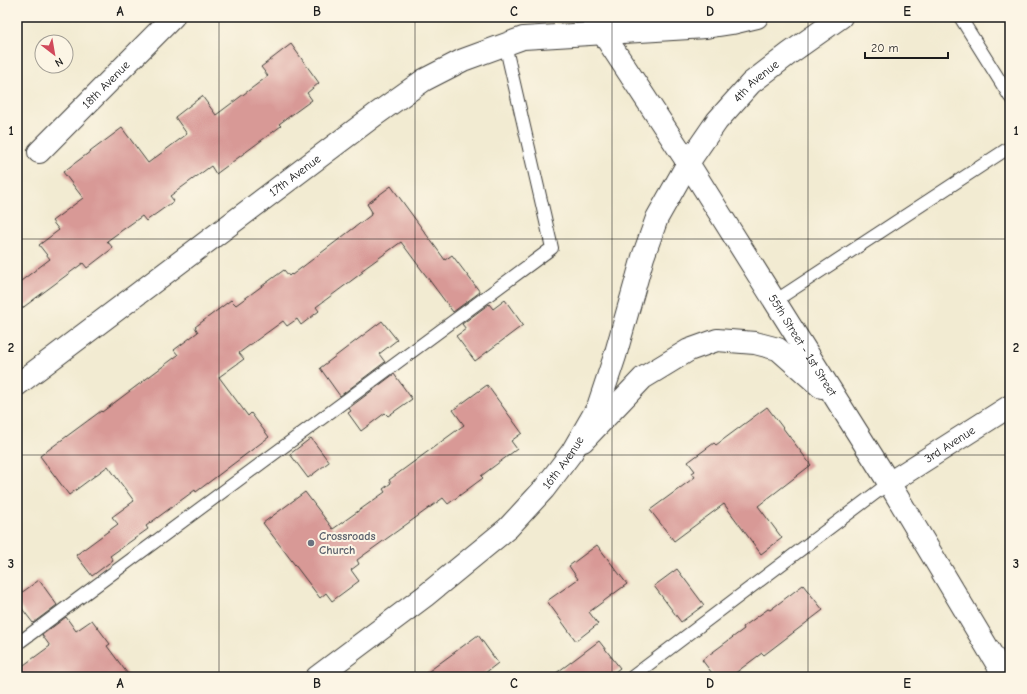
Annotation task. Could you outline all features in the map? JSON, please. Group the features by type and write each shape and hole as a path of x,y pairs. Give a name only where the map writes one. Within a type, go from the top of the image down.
{"main road":[{"name":"18th Avenue","path":"39,152 173,17"},
{"path":"598,25 706,27 757,17"},
{"name":"4th Avenue","path":"688,163 717,121 750,83 841,17"},
{"name":"17th Avenue","path":"17,385 424,80 463,60 523,38 598,25"},
{"name":"55th Street - 1st Street","path":"598,25 688,163 889,483 1002,672"},
{"name":"16th Avenue","path":"317,677 425,596 508,528 544,489 572,452 598,406 615,356 643,257 658,218 688,163"},
{"path":"572,452 643,378 689,350 717,340 755,343 778,349 838,402"},
{"name":"3rd Avenue","path":"889,483 1010,406"}],"lane":[{"path":"960,17 1010,97"},
{"path":"17,644 552,248 505,44"},
{"path":"775,301 1010,147"},
{"path":"632,677 889,483"}],"building":[{"path":"291,44 319,83 307,93 312,100 279,124 281,126 216,174 211,166 170,196 174,201 146,221 142,216 107,241 113,248 87,268 83,263 17,312 17,284 50,259 39,245 59,230 52,221 83,198 63,172 122,128 148,163 187,134 175,117 202,96 216,115 268,76 261,67"},
{"path":"391,186 445,260 452,255 480,292 453,312 401,242 361,271 363,272 316,307 319,311 301,325 297,319 287,326 283,321 239,353 244,359 219,377 248,416 251,413 269,437 196,492 195,490 146,526 148,529 110,556 113,560 92,576 76,555 118,524 112,517 134,501 108,466 69,495 40,456 178,355 174,350 198,332 195,327 231,300 236,305 284,270 289,276 291,274 292,275 371,215 370,213 372,212 367,204"},
{"path":"505,300 523,325 475,361 456,336 466,329 462,324 489,304 493,309"},
{"path":"382,321 397,340 379,354 385,362 340,396 320,368"},
{"path":"394,374 412,399 388,416 385,413 361,431 348,413 351,411 349,408"},
{"path":"487,385 522,433 511,441 517,449 481,476 483,478 448,504 443,498 357,560 359,564 351,570 359,581 332,601 326,593 320,598 263,523 305,492 333,529 385,492 383,489 391,483 389,480 464,425 453,410"},
{"path":"767,407 811,465 758,506 782,538 761,554 724,504 674,541 650,510 695,477 692,473 695,471 688,462 714,443 716,445"},
{"path":"311,438 329,462 308,478 290,454"},
{"path":"597,545 627,584 589,612 598,624 576,641 547,601 578,579 569,566"},
{"path":"677,569 704,605 681,622 654,586"},
{"path":"39,580 57,605 33,623 17,602 17,596"},
{"path":"803,585 823,610 764,655 762,653 730,677 715,677 702,660 744,629 743,627 768,609 770,610"},
{"path":"66,617 76,631 92,620 110,644 107,646 130,677 17,677 17,670 50,646 42,635"},
{"path":"478,635 498,663 480,677 421,677"},
{"path":"599,641 620,668 608,677 551,677"}],"place":[{"name":"Crossroads Church","path":"311,543"}]}
